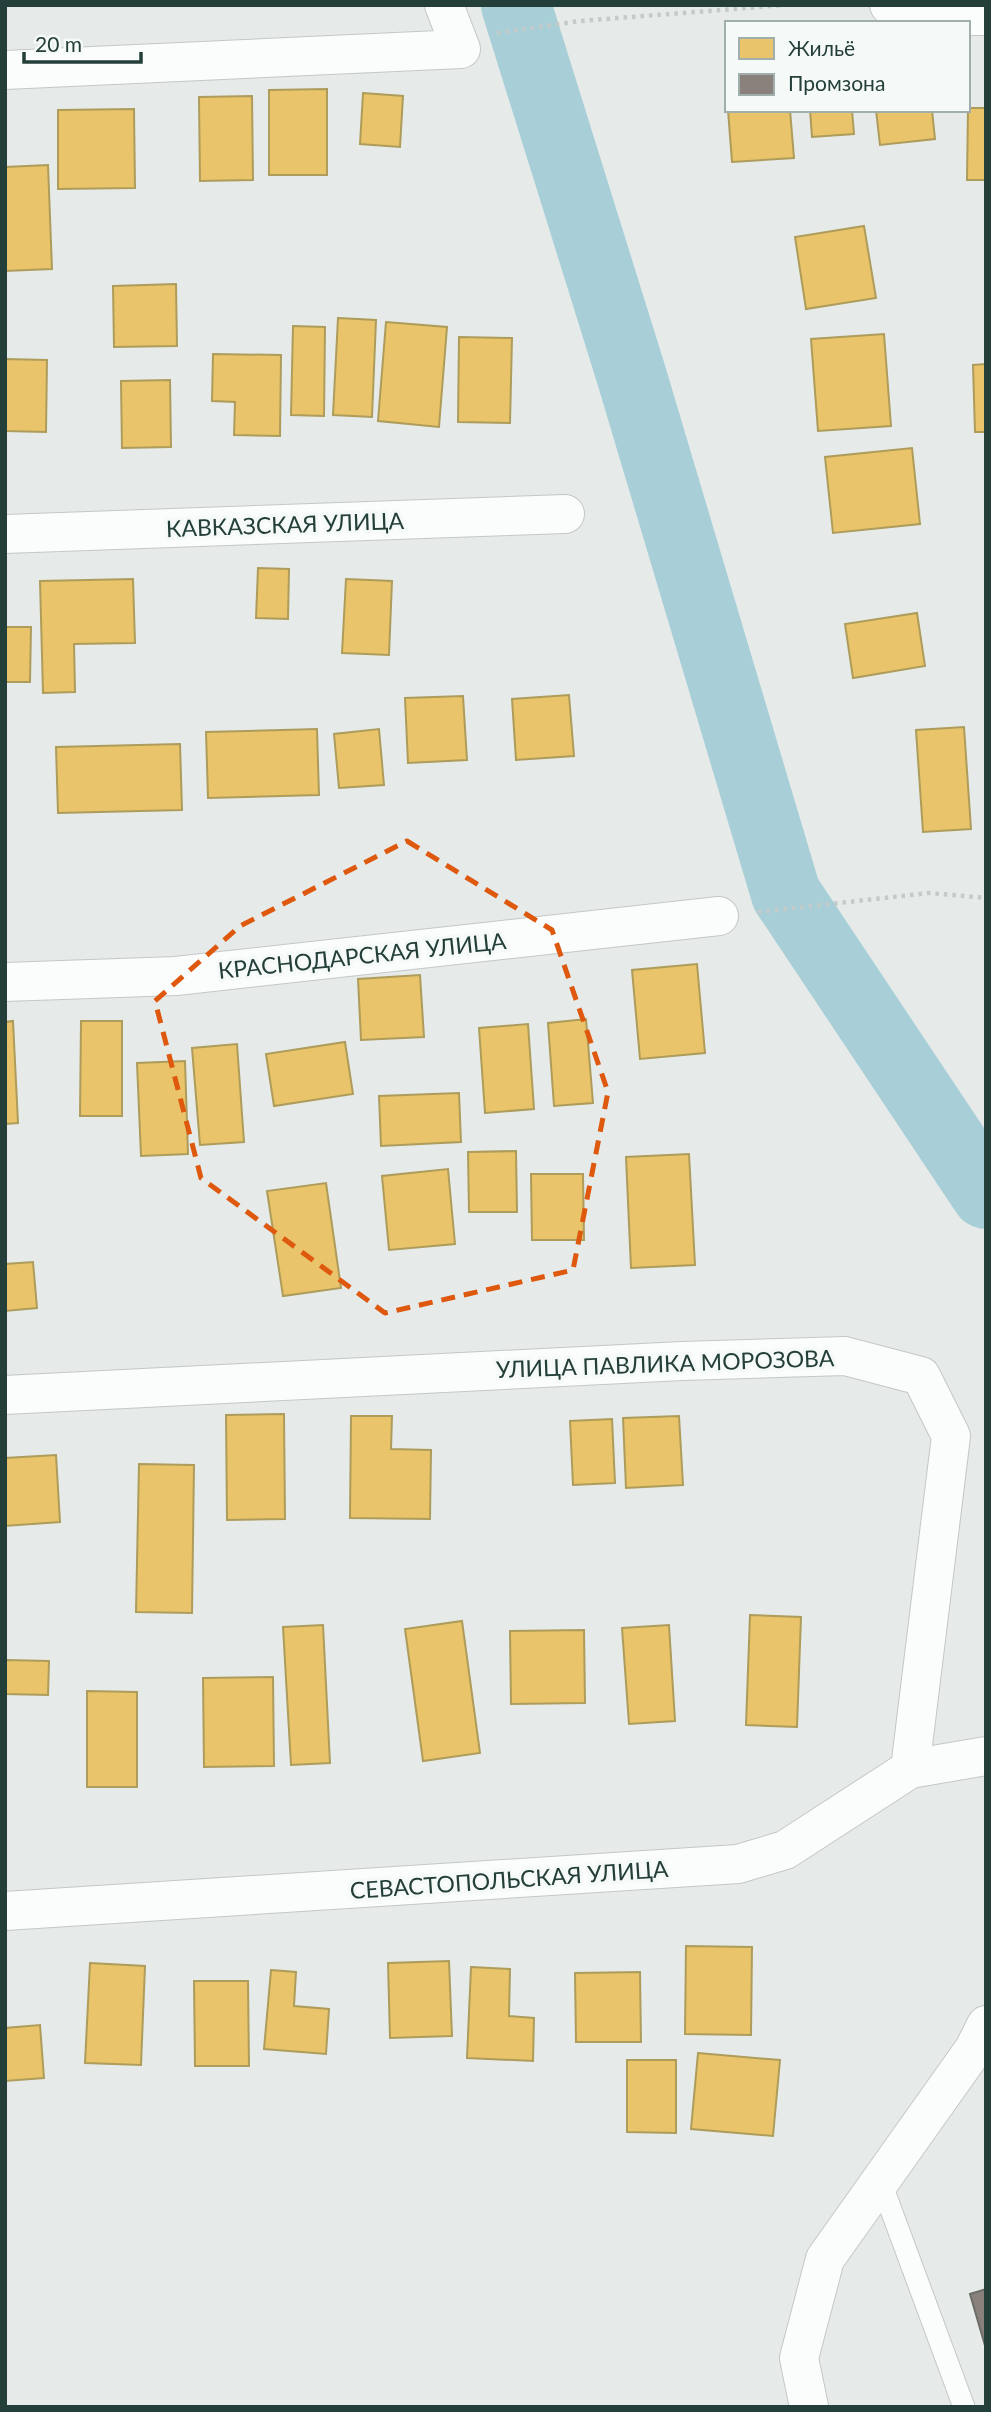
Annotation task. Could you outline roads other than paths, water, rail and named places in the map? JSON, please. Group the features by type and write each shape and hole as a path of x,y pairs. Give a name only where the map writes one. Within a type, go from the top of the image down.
{"street":[{"path":"5,70 476,41 444,5"},
{"path":"889,5 947,16 986,16"},
{"name":"КАВКАЗСКАЯ УЛИЦА","path":"5,534 565,514"},
{"name":"КРАСНОДАРСКАЯ УЛИЦА","path":"5,982 176,975 719,916"},
{"name":"УЛИЦА ПАВЛИКА МОРОЗОВА","path":"5,1395 682,1361 845,1356 921,1376 951,1436 910,1769"},
{"name":"СЕВАСТОПОЛЬСКАЯ УЛИЦА","path":"5,1911 738,1864 785,1850 910,1769 986,1756"},
{"path":"809,2407 799,2358 825,2259 974,2049 986,2025"}],"lane":[{"path":"880,2180 964,2407"}],"waterway":[{"path":"516,5 631,374 786,894 986,1194"}]}
